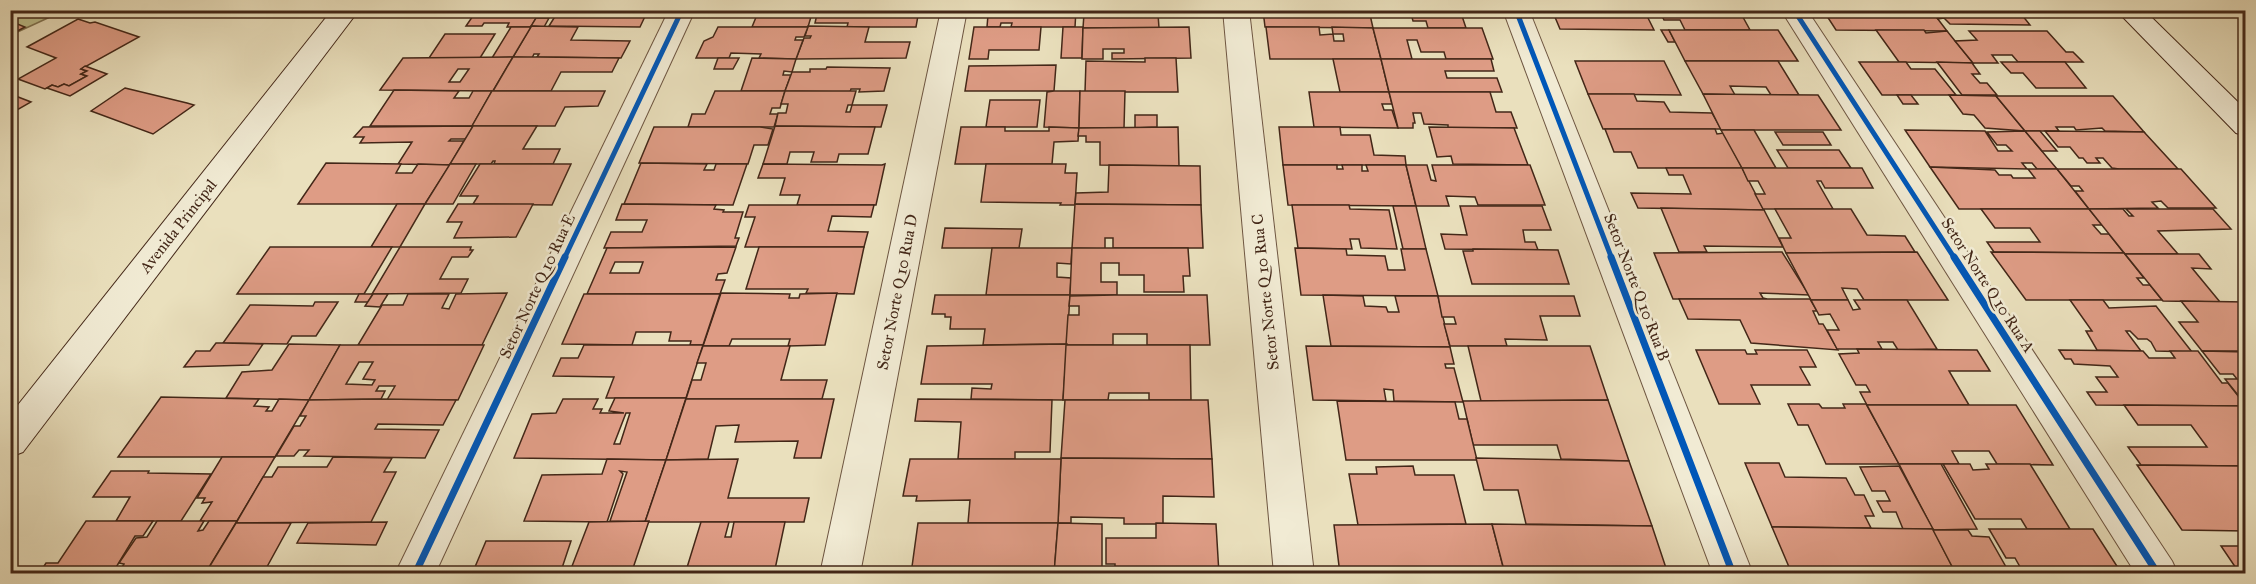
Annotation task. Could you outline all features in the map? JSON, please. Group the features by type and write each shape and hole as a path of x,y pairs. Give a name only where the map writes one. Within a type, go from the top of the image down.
{"street":[{"name":"Avenida Principal","path":"10,442 346,10"},
{"name":"Setor Norte Q 10 Rua E","path":"415,573 682,10"},
{"name":"Setor Norte Q 10 Rua D","path":"840,573 954,10"},
{"name":"Setor Norte Q 10 Rua C","path":"1236,10 1294,573"},
{"name":"Setor Norte Q 10 Rua B","path":"1516,10 1733,573"},
{"name":"Setor Norte Q 10 Rua A","path":"1794,10 2158,573"},
{"path":"2129,10 2246,127"}],"green space":[{"path":"11,11 63,11 11,35"}],"building":[{"path":"120,10 157,10 147,16"},
{"path":"477,10 541,10 531,27 507,27 509,23 466,26"},
{"path":"559,10 648,10 640,27 549,26"},
{"path":"759,10 813,10 808,27 752,27"},
{"path":"818,10 919,10 916,27 847,27 848,23 815,23"},
{"path":"980,10 1076,10 1075,27 1011,27 1012,23 1001,23 1000,27 987,27 988,15 979,15"},
{"path":"1084,10 1157,10 1158,14 1084,14"},
{"path":"1263,10 1369,10 1373,28 1265,27"},
{"path":"1410,10 1460,10 1466,28 1428,28 1426,21 1413,21"},
{"path":"1552,10 1644,10 1654,30 1560,29"},
{"path":"1659,10 1739,10 1750,30 1685,30 1680,20 1664,20"},
{"path":"1823,10 1931,10 1947,31 1836,30"},
{"path":"1931,10 2018,10 2030,25 1950,24 1944,18 1938,19"},
{"path":"1084,14 1158,14 1159,28 1083,28"},
{"path":"536,18 549,18 544,27 531,26"},
{"path":"78,19 90,23 95,22 139,37 81,69 87,71 81,74 87,76 69,86 52,85 45,89 18,79 56,58 27,47"},
{"path":"10,21 25,27 10,35"},
{"path":"531,26 578,27 571,40 630,41 621,58 537,57 539,54 534,54 532,58 513,57"},
{"path":"808,26 869,27 865,42 910,42 906,58 796,59 804,38 811,36 805,36"},
{"path":"511,27 531,27 513,57 492,58"},
{"path":"718,27 808,27 804,37 796,37 795,40 803,40 796,59 759,58 761,54 731,53 729,58 696,58 704,41 713,37"},
{"path":"974,27 1041,27 1039,50 989,50 988,59 969,59"},
{"path":"1063,27 1083,27 1082,58 1061,58"},
{"path":"1189,27 1191,58 1112,59 1112,53 1124,53 1124,49 1103,49 1103,59 1082,59 1083,28"},
{"path":"1266,27 1319,27 1320,35 1333,34 1332,27 1373,28 1381,59 1270,59","holes":["1333,34 1343,34 1344,41 1334,41"]},
{"path":"1373,28 1482,28 1493,59 1446,59 1444,52 1421,52 1417,40 1407,40 1412,59 1381,59"},
{"path":"1661,30 1669,30 1675,42 1668,42"},
{"path":"1669,30 1778,30 1798,61 1685,61"},
{"path":"1876,30 1924,30 1926,33 1947,31 1973,63 1899,62"},
{"path":"1969,31 2047,31 2066,52 2073,52 2083,62 2018,62 2012,55 1992,55 1998,63 1973,63 1955,41 1977,40"},
{"path":"445,34 495,34 480,58 429,58"},
{"path":"513,57 493,91 380,90 403,58","holes":["458,69 469,69 460,82 449,82"]},
{"path":"513,57 619,58 612,72 561,72 551,91 493,91"},
{"path":"718,58 739,58 733,69 714,69"},
{"path":"752,58 796,59 792,72 784,71 783,75 791,75 785,91 741,91"},
{"path":"1145,58 1176,58 1178,92 1085,92 1086,61 1145,62"},
{"path":"1333,59 1381,59 1389,92 1340,92"},
{"path":"1381,59 1491,59 1494,71 1445,71 1447,78 1497,78 1502,92 1389,92"},
{"path":"1575,61 1664,61 1681,95 1588,94"},
{"path":"1685,61 1778,61 1799,95 1771,95 1766,87 1730,86 1735,95 1703,94"},
{"path":"1859,62 1906,62 1911,69 1935,69 1956,95 1882,95"},
{"path":"1937,62 1972,63 1980,74 1972,74 1980,83 1987,83 1997,95 1962,95"},
{"path":"2001,62 2065,62 2086,88 2036,88 2023,73 2011,73"},
{"path":"1056,65 1054,91 965,91 969,66"},
{"path":"85,66 107,74 70,96 47,88 52,85 69,86 87,76 81,74 87,71 81,69"},
{"path":"827,67 890,68 884,91 859,92 860,89 851,89 850,92 785,91 792,72 810,72 810,69 826,69"},
{"path":"125,88 194,105 153,134 91,111"},
{"path":"394,90 459,91 454,98 469,98 473,91 492,91 472,126 370,126"},
{"path":"492,91 605,91 598,106 565,107 555,126 472,126"},
{"path":"715,91 785,91 780,108 772,108 770,114 778,114 774,127 688,127 692,114 705,114"},
{"path":"785,91 856,91 852,105 887,105 881,127 775,126 778,113 786,113 788,104 781,104","holes":["848,105 852,105 850,112 846,112"]},
{"path":"1080,91 1079,128 1044,127 1047,92"},
{"path":"1080,91 1125,91 1124,128 1079,128"},
{"path":"1309,92 1389,92 1392,104 1382,104 1384,110 1392,110 1398,128 1314,127"},
{"path":"1389,92 1490,92 1496,112 1511,112 1517,128 1448,128 1448,125 1424,124 1421,113 1413,113 1415,123 1413,123 1413,128 1398,128"},
{"path":"10,94 13,95 31,102 10,114"},
{"path":"1588,94 1634,94 1637,101 1664,102 1670,112 1712,113 1721,129 1603,129"},
{"path":"1703,94 1818,95 1841,130 1721,130"},
{"path":"1897,95 1911,95 1918,104 1903,104"},
{"path":"1949,95 1996,96 2025,131 1985,128 1974,115 1963,114"},
{"path":"1996,96 2113,96 2144,132 2105,131 2102,128 2076,130 2074,127 2056,127 2059,131 2025,131"},
{"path":"990,100 1040,100 1037,127 986,127"},
{"path":"1135,115 1157,115 1157,127 1135,128"},
{"path":"473,126 466,139 449,141 464,141 450,165 398,164 412,142 360,143 364,137 354,137 363,127"},
{"path":"473,126 537,126 523,149 560,149 553,164 494,164 495,161 493,161 491,164 450,164"},
{"path":"775,126 875,127 868,154 839,154 837,162 811,162 814,152 790,152 787,164 763,164"},
{"path":"654,127 773,129 768,145 754,145 748,164 639,163"},
{"path":"961,127 1005,127 1005,131 1049,131 1049,127 1079,128 1078,141 1054,142 1052,164 955,164"},
{"path":"1178,127 1179,166 1100,165 1100,142 1086,142 1086,136 1078,136 1079,128"},
{"path":"1279,127 1340,127 1341,135 1370,135 1374,155 1405,156 1406,165 1283,165"},
{"path":"1429,127 1514,128 1528,165 1453,164 1451,156 1437,157"},
{"path":"1605,129 1715,129 1717,134 1724,133 1742,168 1638,168 1631,152 1614,152"},
{"path":"1721,130 1754,130 1776,168 1742,168"},
{"path":"1905,130 1985,131 1998,151 2012,151 2006,145 1997,145 1987,132 2025,131 2057,169 2037,169 2032,163 2022,163 2027,169 1930,167"},
{"path":"2025,131 2040,131 2057,151 2042,151"},
{"path":"2045,131 2144,132 2178,169 2112,168 2103,158 2096,158 2100,163 2087,163 2083,158 2079,158 2070,147 2058,147"},
{"path":"1775,132 1823,132 1831,145 1783,145"},
{"path":"1777,150 1839,150 1851,168 1788,168"},
{"path":"326,163 401,164 396,173 412,173 418,164 450,165 425,204 298,204"},
{"path":"641,163 707,164 704,170 714,170 716,164 747,164 733,205 624,204"},
{"path":"450,164 476,164 453,204 425,204"},
{"path":"480,164 571,164 552,205 473,204 478,196 460,196"},
{"path":"763,164 885,164 876,205 797,205 800,195 780,195 785,178 758,178"},
{"path":"986,164 1066,164 1065,173 1077,173 1075,205 981,202"},
{"path":"1109,165 1200,166 1201,205 1075,204 1076,193 1108,192"},
{"path":"1283,165 1337,165 1337,169 1343,169 1342,165 1362,165 1362,171 1368,171 1366,165 1406,165 1416,206 1288,205"},
{"path":"1406,165 1427,165 1431,180 1436,181 1432,165 1530,165 1545,205 1478,205 1475,197 1446,196 1449,206 1416,206"},
{"path":"1930,167 1995,170 1999,175 2011,175 2013,178 2035,178 2028,169 2057,169 2089,209 1959,209"},
{"path":"1666,168 1742,168 1764,210 1638,208 1631,193 1691,194 1683,175 1669,175"},
{"path":"1742,168 1862,168 1873,188 1825,188 1821,181 1817,181 1833,209 1763,209 1755,194 1765,194 1758,181 1748,181"},
{"path":"2057,169 2181,169 2216,208 2168,208 2161,201 2152,202 2158,208 2089,209 2075,191 2083,191 2079,186 2071,186"},
{"path":"397,204 425,204 400,247 371,247"},
{"path":"458,204 533,204 516,237 454,238 462,222 447,222"},
{"path":"622,204 716,205 714,209 724,210 723,212 743,212 735,238 739,238 736,246 604,248 611,232 642,232 647,220 616,220"},
{"path":"1075,204 1201,205 1203,248 1113,248 1113,238 1105,238 1105,249 1072,248"},
{"path":"749,205 874,205 871,217 832,216 828,231 868,232 864,247 745,247 755,217 745,217"},
{"path":"1292,205 1349,205 1350,209 1389,210 1397,249 1361,248 1359,239 1350,239 1352,249 1298,248"},
{"path":"1393,206 1416,206 1426,249 1403,249"},
{"path":"1460,206 1542,206 1551,230 1523,230 1525,242 1535,242 1538,250 1445,249 1441,234 1467,235"},
{"path":"1661,208 1764,210 1783,247 1704,246 1707,252 1679,252"},
{"path":"1775,209 1851,209 1867,235 1905,236 1915,252 1786,253 1779,238 1791,238"},
{"path":"1981,209 2089,209 2102,225 2093,225 2101,234 2109,234 2124,253 1994,252 1987,242 2040,242 2030,228 1995,228"},
{"path":"2089,209 2123,209 2129,216 2133,216 2126,209 2213,209 2231,229 2158,231 2178,254 2125,254"},
{"path":"945,228 1022,229 1019,248 942,248"},
{"path":"270,247 392,247 364,294 237,294"},
{"path":"400,247 471,247 470,250 473,250 468,257 452,257 440,279 468,279 461,293 372,294"},
{"path":"736,247 727,273 718,274 716,280 725,280 720,294 587,294 607,248","holes":["615,262 643,262 639,273 610,273"]},
{"path":"759,247 864,247 854,294 806,293 808,289 746,289"},
{"path":"992,248 1072,248 1071,264 1057,263 1057,277 1071,278 1070,295 986,295"},
{"path":"1072,248 1188,248 1190,276 1183,276 1184,292 1144,292 1144,275 1119,275 1119,263 1101,263 1101,282 1117,282 1117,295 1070,295"},
{"path":"1295,248 1346,249 1347,255 1385,256 1388,270 1405,270 1401,249 1426,249 1438,296 1301,295"},
{"path":"1473,249 1558,250 1569,284 1472,284 1463,251 1473,251"},
{"path":"1782,252 1809,295 1760,293 1763,298 1767,299 1673,299 1654,253"},
{"path":"1917,252 1948,300 1864,300 1857,289 1842,288 1848,300 1811,300 1786,253"},
{"path":"1991,252 2124,253 2144,278 2137,278 2143,285 2150,285 2162,300 2026,300"},
{"path":"2125,254 2199,254 2211,269 2192,268 2220,302 2163,301"},
{"path":"507,293 482,345 358,345 382,305 403,305 408,294 449,294 442,308 449,309 456,294"},
{"path":"721,293 790,294 789,298 799,298 800,294 837,293 825,345 788,346 790,339 732,339 729,346 703,346"},
{"path":"359,294 373,294 368,302 355,302"},
{"path":"373,294 388,294 380,307 365,306"},
{"path":"584,294 720,294 703,345 690,345 691,341 669,341 671,332 636,332 632,345 562,344"},
{"path":"935,295 1070,295 1067,344 983,345 985,329 950,329 951,317 945,317 945,314 932,314"},
{"path":"1207,295 1210,345 1147,345 1147,334 1113,334 1113,345 1066,345 1068,315 1079,315 1079,306 1069,306 1070,296"},
{"path":"1323,295 1363,296 1365,306 1386,307 1388,312 1399,312 1395,296 1438,296 1450,347 1331,346"},
{"path":"1438,296 1574,296 1580,316 1540,316 1547,340 1505,339 1507,346 1450,346 1444,324 1456,324 1454,317 1442,317"},
{"path":"1679,299 1810,299 1817,311 1813,311 1819,324 1823,324 1838,350 1751,343 1740,320 1688,319"},
{"path":"1811,300 1848,300 1853,310 1860,309 1854,300 1907,300 1937,349 1898,350 1893,342 1878,342 1882,349 1837,349 1827,330 1839,330 1830,314 1819,315"},
{"path":"2070,300 2103,300 2109,308 2156,306 2192,352 2156,351 2151,342 2147,339 2138,339 2130,331 2126,331 2141,351 2097,350 2086,331 2092,331"},
{"path":"2181,301 2246,302 2246,351 2202,351 2179,322 2198,322"},
{"path":"315,302 338,302 316,336 292,336 287,344 223,343 250,305 313,306"},
{"path":"216,343 263,344 249,365 184,367 196,351 210,351"},
{"path":"289,344 340,345 309,400 226,398 242,372 272,370"},
{"path":"1067,344 1063,400 971,399 972,388 991,389 992,384 921,384 927,346"},
{"path":"340,345 484,345 458,400 387,400 395,386 379,386 376,391 385,391 381,399 309,400","holes":["359,362 373,362 363,379 375,380 372,385 346,384"]},
{"path":"584,345 703,345 686,398 606,398 614,377 553,376 561,358 578,358"},
{"path":"1066,345 1190,345 1191,400 1149,400 1149,393 1109,393 1108,400 1063,400"},
{"path":"703,346 790,346 781,380 827,380 822,399 686,399 692,380 701,380 706,363 697,363"},
{"path":"1306,346 1450,347 1454,364 1445,364 1446,368 1454,368 1463,402 1394,401 1393,390 1384,389 1386,401 1313,400"},
{"path":"1468,346 1590,346 1608,400 1481,401"},
{"path":"1857,349 1977,350 1990,371 1949,371 1969,405 1867,405 1860,392 1870,392 1866,385 1856,385 1839,354 1859,353"},
{"path":"1696,350 1745,350 1747,354 1757,354 1755,350 1807,350 1816,367 1800,367 1810,385 1751,385 1760,404 1719,404"},
{"path":"2059,350 2143,351 2149,358 2175,358 2170,351 2198,351 2222,383 2228,383 2246,406 2096,405 2087,392 2107,392 2096,377 2118,377 2110,366 2074,364 2071,359 2065,359"},
{"path":"2202,351 2246,352 2246,405 2225,379 2237,379 2233,374 2220,374"},
{"path":"161,397 259,399 254,406 269,407 266,411 272,411 279,399 309,400 275,457 118,457"},
{"path":"615,398 686,398 666,460 514,458 532,414 556,413 563,399 598,399 593,409 602,409 600,413 624,413 609,411","holes":["626,413 630,413 620,444 614,444"]},
{"path":"686,399 834,399 821,458 794,458 798,441 735,442 739,425 716,426 708,459 666,460"},
{"path":"918,399 1052,400 1050,452 1015,452 1015,459 958,459 961,422 915,421"},
{"path":"309,400 456,400 443,425 378,424 375,429 439,430 425,458 304,456 309,450 299,450 294,456 276,456 294,426 300,426 306,416 300,416"},
{"path":"1065,400 1208,400 1212,459 1061,458"},
{"path":"1608,400 1629,461 1561,459 1557,445 1473,445 1463,401"},
{"path":"1337,401 1455,402 1459,419 1467,419 1477,460 1346,460"},
{"path":"1788,404 1819,404 1822,408 1845,408 1843,404 1866,404 1899,464 1826,464 1808,425 1798,425"},
{"path":"1867,405 2016,405 2053,465 1997,464 1989,451 1952,451 1959,464 1899,464"},
{"path":"2124,405 2246,406 2246,466 2141,465 2128,447 2207,447 2191,425 2138,425"},
{"path":"222,457 275,457 237,521 200,521 212,502 202,503 205,498 197,498"},
{"path":"333,457 392,458 384,472 396,472 371,522 236,523 263,477 272,477 278,467 327,467"},
{"path":"1061,458 1212,459 1214,497 1163,496 1163,524 1124,524 1124,518 1071,517 1071,523 1058,523"},
{"path":"1476,458 1629,461 1652,526 1526,524 1518,490 1484,490"},
{"path":"607,459 666,460 645,522 610,521 627,472 620,471 623,474 607,522 524,521 542,475 602,474"},
{"path":"738,459 728,498 809,498 804,522 645,522 666,460"},
{"path":"910,459 1061,459 1058,523 968,523 970,500 916,501 917,496 903,496"},
{"path":"1745,463 1779,463 1785,477 1846,478 1855,495 1864,495 1874,516 1865,516 1871,528 1772,527"},
{"path":"1899,464 1941,464 1977,529 1933,530"},
{"path":"1943,464 1970,464 1973,470 1989,469 1986,464 2030,464 2070,529 2027,529 2021,519 1975,519"},
{"path":"2137,465 2240,466 2246,472 2246,531 2182,530"},
{"path":"1413,466 1415,475 1454,475 1466,524 1358,525 1349,474 1377,474 1376,467"},
{"path":"1899,466 1933,529 1903,529 1896,512 1883,512 1877,501 1890,501 1885,491 1872,491 1860,467"},
{"path":"111,471 211,474 181,521 116,521 130,497 93,497"},
{"path":"86,521 153,521 143,536 135,536 112,574 39,574 46,563 58,563"},
{"path":"157,521 204,521 198,531 203,530 209,521 237,521 205,574 118,574 124,564 119,563 136,538 147,537"},
{"path":"649,521 631,574 569,574 589,522"},
{"path":"387,522 376,545 297,543 308,523"},
{"path":"701,522 729,522 725,537 731,537 734,522 785,522 774,574 685,574"},
{"path":"236,523 291,523 263,574 205,574"},
{"path":"918,523 1058,523 1054,574 911,574"},
{"path":"1058,523 1102,524 1102,574 1054,574"},
{"path":"1156,523 1216,524 1219,574 1115,574 1115,564 1106,564 1106,538 1156,538"},
{"path":"1492,524 1505,574 1340,574 1334,525"},
{"path":"1492,524 1652,526 1668,574 1505,574"},
{"path":"1772,527 1933,529 1956,574 1792,574"},
{"path":"1989,529 2093,529 2122,574 2024,574 2015,558 2006,558"},
{"path":"1933,530 1968,530 1972,536 1989,537 2010,574 1956,574"},
{"path":"486,541 571,541 560,574 472,574"},
{"path":"2221,546 2246,546 2246,574 2240,574"},
{"path":"291,567 353,568 350,574 287,574"}],"cycle path":[{"path":"415,574 682,10"},
{"path":"1516,10 1733,574"},
{"path":"1794,10 2158,574"}]}
